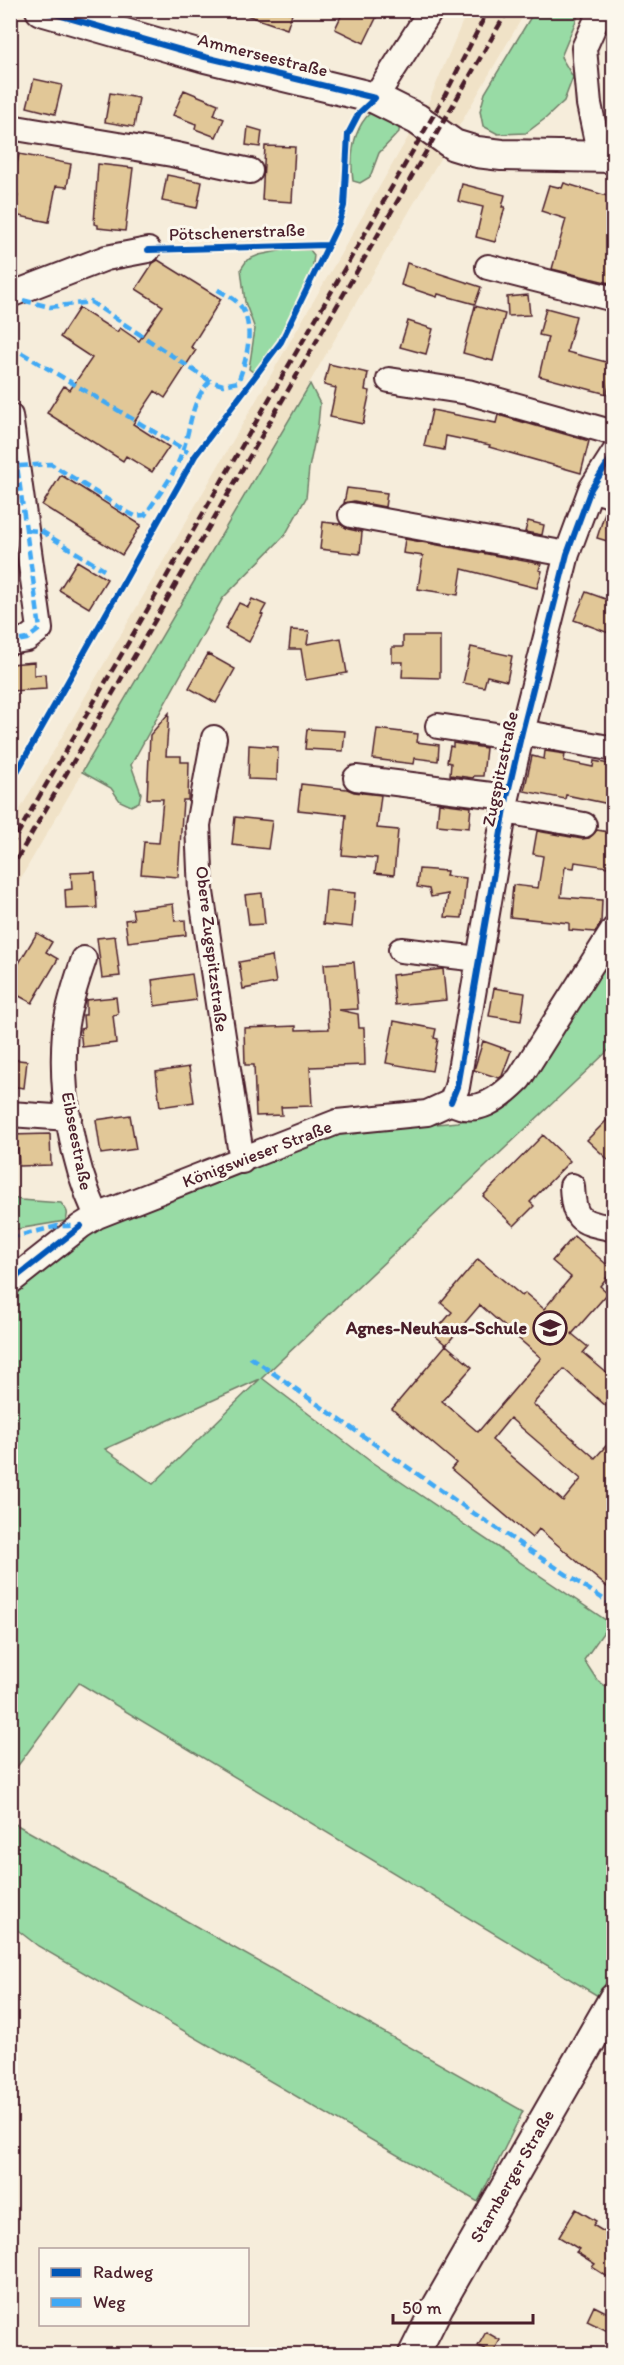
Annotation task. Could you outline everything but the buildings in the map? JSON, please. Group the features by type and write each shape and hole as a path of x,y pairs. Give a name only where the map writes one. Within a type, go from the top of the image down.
{"main road":[{"name":"Ammerseestraße","path":"44,11 205,57 381,88 417,119 454,145 477,152 502,155 604,151"},
{"name":"Starnberger Straße","path":"414,2355 438,2306 614,1999"}],"street":[{"path":"381,88 431,10"},
{"path":"601,10 584,48 589,104 604,151"},
{"path":"604,151 614,120"},
{"path":"10,127 172,154 250,171"},
{"name":"Pötschenerstraße","path":"10,295 106,258 148,250"},
{"path":"488,267 614,299"},
{"path":"389,380 468,392 614,433"},
{"path":"10,416 40,629 27,639 10,642"},
{"name":"Zugspitzstraße","path":"451,1102 457,1087 506,804 521,736 567,554 602,493 614,453"},
{"path":"351,515 567,554"},
{"path":"438,726 614,748"},
{"name":"Obere Zugspitzstraße","path":"214,738 198,825 201,892 242,1161"},
{"path":"356,778 506,804 584,825"},
{"name":"Königswieser Straße","path":"10,1282 97,1216 338,1122 427,1113 451,1102 460,1107 474,1108 505,1093 519,1079 614,929"},
{"path":"401,950 479,959"},
{"name":"Eibseestraße","path":"84,959 72,996 66,1029 64,1066 69,1118 87,1194 97,1216"},
{"path":"10,1114 69,1118"},
{"path":"572,1186 573,1209 583,1222 614,1229"}],"shaded area":[{"path":"467,11 526,11 11,895 11,825 429,101"}],"green space":[{"path":"535,10 580,11 561,57 573,77 564,101 546,118 526,133 498,134 483,126 480,111 485,93"},
{"path":"382,112 400,117 399,132 379,153 370,177 360,183 353,181 352,154 359,128 370,113"},
{"path":"284,250 310,250 314,255 312,272 284,331 263,365 253,372 249,369 255,329 245,302 241,269 247,260"},
{"path":"310,384 320,404 306,498 285,535 223,598 131,765 141,793 139,802 131,806 120,801 111,788 82,772"},
{"path":"613,955 613,1046 262,1378 370,1461 610,1623 584,1660 597,1680 614,1692 614,1970 598,1996 79,1683 11,1775 11,1290 94,1227 338,1133 458,1122 510,1106","holes":["260,1379 153,1484 105,1449"]},
{"path":"10,1197 61,1203 67,1211 67,1216 65,1221 11,1230"},
{"path":"10,1821 523,2111 478,2202 38,1946 11,1925"}],"railway":[{"path":"10,847 444,97 488,10"},
{"path":"10,871 508,10"}],"marked path":[{"path":"19,466 51,464 127,512 135,516 145,515 176,468 195,405 204,388 210,381 223,385 238,382 241,373 247,353 249,332 244,312 231,297 215,288"},
{"path":"10,297 50,307 91,302 210,381"},
{"path":"10,346 188,452"},
{"path":"10,416 40,629 27,639 10,642"},
{"path":"27,530 41,531 104,570"},
{"path":"10,1238 58,1226 81,1226"},
{"path":"250,1357 469,1510 614,1606"}],"cycle path":[{"path":"41,10 205,57 375,98"},
{"path":"10,784 195,456 281,342 339,223 344,206 348,134 359,113 375,98"},
{"path":"148,250 328,245"},
{"path":"451,1102 457,1087 507,797 522,732 567,554 591,489 614,453"},
{"path":"10,1282 81,1226"}],"place":[{"name":"Agnes-Neuhaus-Schule","path":"550,1328"}]}
